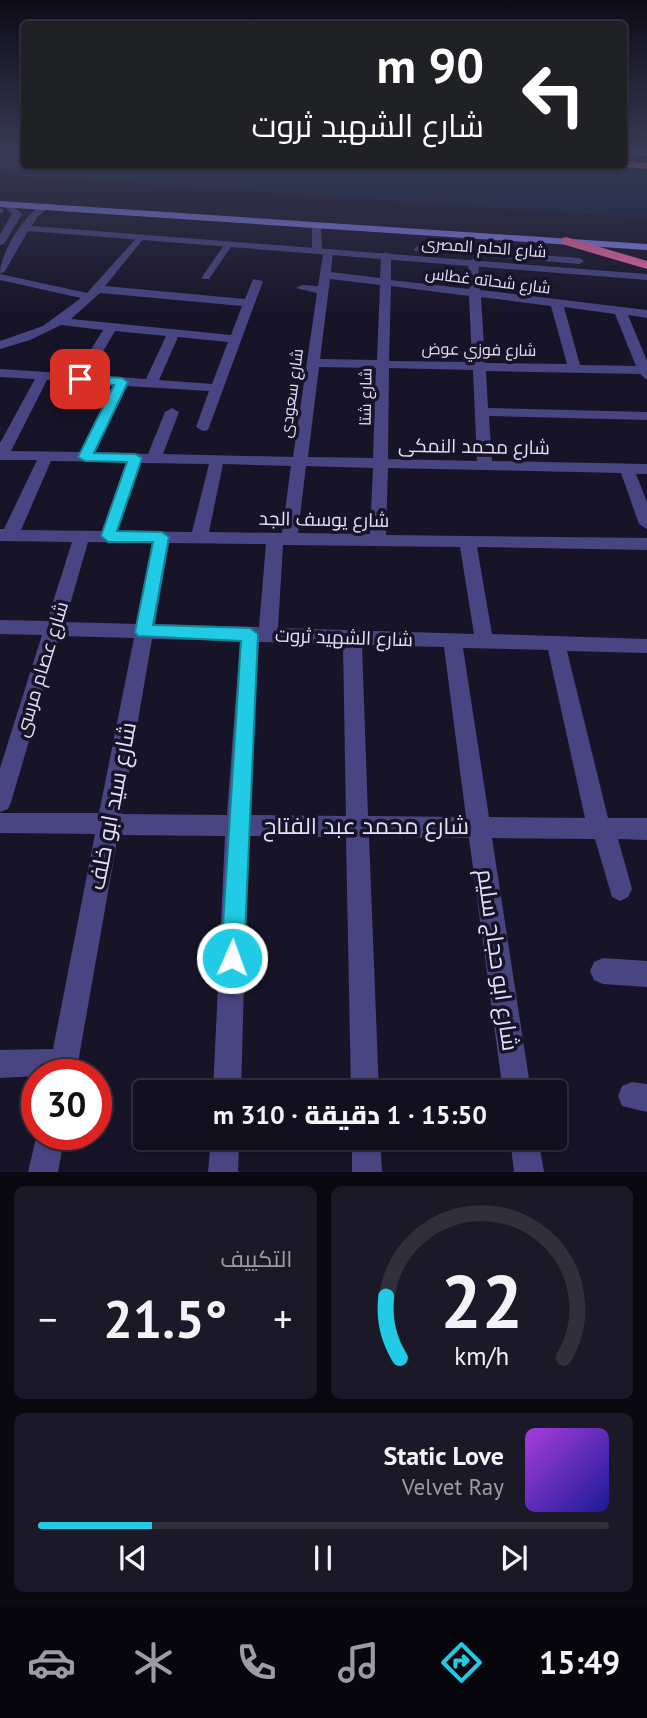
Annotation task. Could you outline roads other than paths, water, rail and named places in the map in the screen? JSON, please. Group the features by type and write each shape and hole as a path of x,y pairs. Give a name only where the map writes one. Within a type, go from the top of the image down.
{"highway":[{"path":"566,241 647,265"}],"main road":[{"path":"172,204 647,236"},
{"path":"2,207 47,206 647,247"}],"street":[{"path":"0,271 24,228 36,212 47,206"},
{"path":"0,242 16,214 2,207"},
{"name":"شارع سعودى","path":"227,1080 237,825 259,635 300,462 325,275 316,225"},
{"name":"شارع الحلم المصرى","path":"24,228 386,255 418,253 472,262 647,277"},
{"path":"0,345 30,337 62,322 93,293 140,237"},
{"name":"شارع شتا","path":"378,540 386,255"},
{"path":"472,262 485,466"},
{"name":"شارع شحاته غطاس","path":"325,275 647,314"},
{"path":"0,277 93,293 249,303"},
{"path":"203,427 257,281"},
{"path":"302,288 323,290"},
{"path":"557,305 575,369"},
{"path":"620,312 640,344 646,372"},
{"path":"62,322 236,339"},
{"path":"80,379 111,327"},
{"path":"150,384 174,333"},
{"name":"شارع فوزي عوض","path":"313,363 646,372"},
{"path":"0,373 218,388"},
{"path":"0,455 43,376"},
{"path":"85,457 122,382"},
{"path":"154,458 172,412"},
{"path":"482,412 647,416"},
{"name":"شارع محمد النمكى","path":"0,455 647,469"},
{"path":"5,535 46,456"},
{"path":"108,536 135,458"},
{"path":"199,538 217,460"},
{"path":"627,469 647,524"},
{"name":"شارع يوسف الجد","path":"5,535 647,544"},
{"name":"شارع عصام مرسى","path":"0,802 82,536"},
{"name":"شارع سيد ابو خلف","path":"65,1059 162,537"},
{"path":"468,542 484,641"},
{"name":"شارع الشهيد ثروت","path":"0,628 647,646"},
{"path":"352,637 365,1080"},
{"name":"شارع ابو حجاج سليم","path":"452,640 515,1080"},
{"path":"556,643 601,828 620,889"},
{"name":"شارع محمد عبد الفتاح","path":"0,823 647,829"},
{"path":"603,971 647,974"},
{"path":"0,1064 21,1065"},
{"path":"43,1172 48,1150"},
{"path":"223,1172 224,1150"},
{"path":"366,1150 367,1172"},
{"path":"526,1150 529,1172"}],"lane":[{"path":"419,232 418,253 580,261"},
{"path":"206,277 229,243"}],"water":[{"path":"437,204 647,204 647,218"}]}
